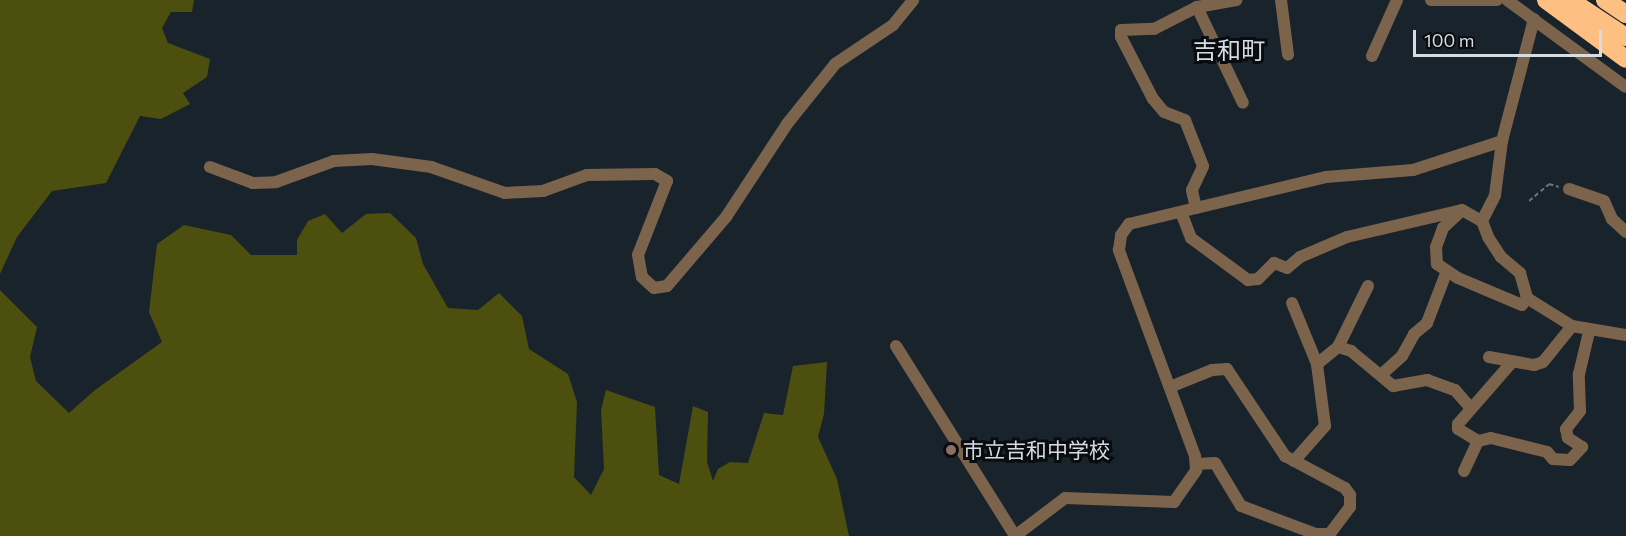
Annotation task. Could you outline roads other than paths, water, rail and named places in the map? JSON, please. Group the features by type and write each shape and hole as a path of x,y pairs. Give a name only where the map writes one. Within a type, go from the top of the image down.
{"highway":[{"path":"1570,0 1626,37"},
{"path":"1605,0 1626,14"},
{"path":"1536,10 1626,59"}],"street":[{"path":"210,167 253,183 276,182 334,161 372,159 431,167 505,193 543,191 587,175 655,174 667,181 638,255 642,277 654,288 667,286 726,217 787,124 835,64 893,25 913,0"},
{"path":"1196,208 1192,190 1203,166 1185,120 1164,112 1153,99 1121,37 1121,30 1154,29 1197,7 1236,0"},
{"path":"1281,0 1288,55"},
{"path":"1372,56 1397,0"},
{"path":"1431,0 1497,0"},
{"path":"1508,0 1536,10 1626,87"},
{"path":"1197,7 1243,103"},
{"path":"1482,221 1496,195 1502,141 1536,10"},
{"path":"897,346 1015,536 1065,498 1174,502 1196,470 1196,464 1119,250 1121,234 1129,224 1326,177 1413,170 1502,141"},
{"path":"1569,189 1604,201 1612,219 1626,232"},
{"path":"1181,212 1191,238 1248,280 1258,279 1266,266 1274,263 1287,268 1300,257 1347,237 1462,210 1482,221 1488,237 1501,257 1520,273 1527,298 1572,326 1589,332 1626,335"},
{"path":"1462,210 1443,228 1436,247 1437,264 1447,271 1522,305 1527,298"},
{"path":"1382,374 1402,356 1414,333 1427,323 1447,271"},
{"path":"1317,364 1338,347 1368,286"},
{"path":"1292,303 1317,364 1327,417 1325,426 1294,461"},
{"path":"1489,357 1512,362 1543,363 1572,326"},
{"path":"1512,362 1470,407 1458,424 1458,429 1478,441 1491,438 1547,452 1554,459 1570,460 1582,447 1568,438 1566,429 1580,411 1579,374 1589,332"},
{"path":"1338,347 1382,374 1393,386 1427,380 1455,390 1470,407"},
{"path":"1170,387 1212,370 1227,369 1285,456 1350,495 1350,507 1330,534 1316,534 1241,506 1215,463 1196,464"},
{"path":"1464,471 1478,441"}],"place":[{"name":"市立吉和中学校","path":"951,450"}],"district":[{"name":"吉和町","path":"1229,50"}]}
